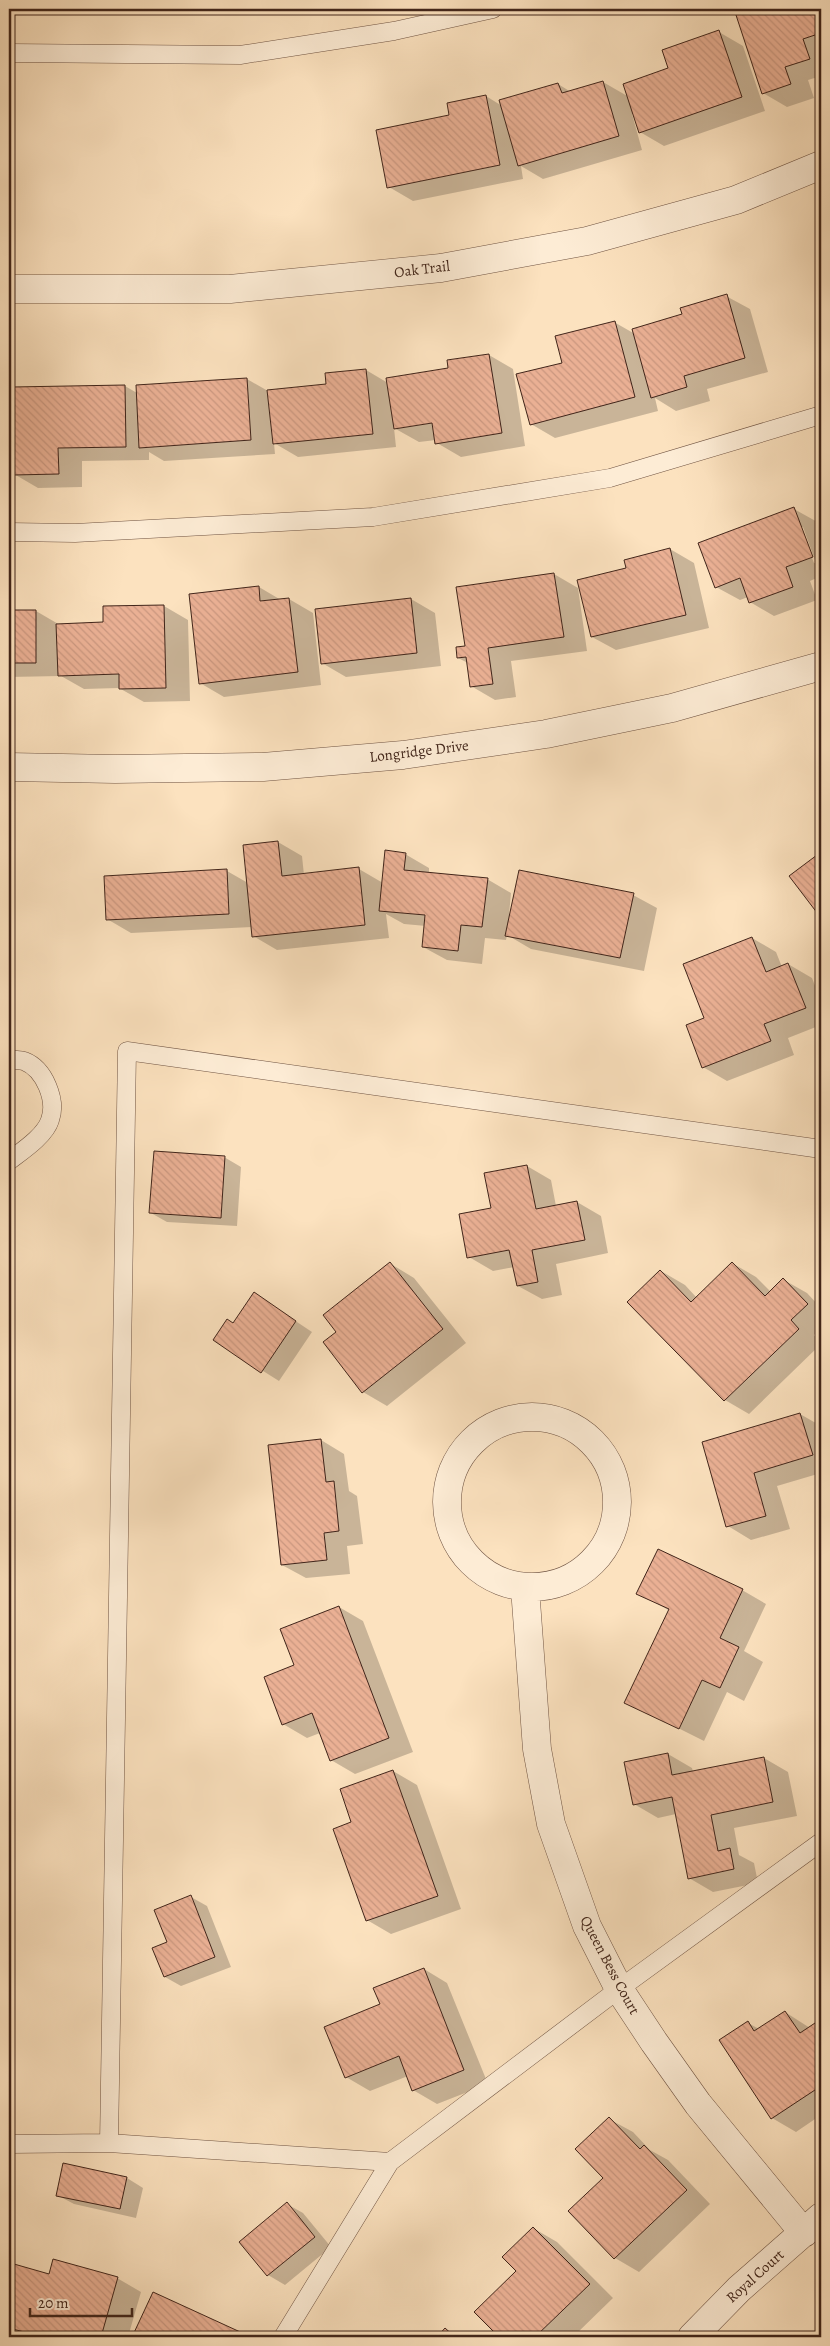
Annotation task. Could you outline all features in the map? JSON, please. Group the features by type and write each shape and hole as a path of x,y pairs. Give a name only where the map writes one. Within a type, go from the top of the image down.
{"street":[{"name":"Oak Trail","path":"9,289 230,289 441,268 596,238 736,200 821,165"},
{"name":"Longridge Drive","path":"9,767 115,769 263,767 403,755 546,734 672,708 821,666"},
{"path":"523,1416 544,1417 566,1423 588,1437 605,1456 618,1492 616,1520 602,1553 590,1565 568,1581 545,1587 525,1588 495,1580 472,1564 459,1547 447,1515 448,1485 452,1469 478,1434 510,1419 523,1416"},
{"name":"Queen Bess Court","path":"525,1588 537,1749 551,1824 587,1926 619,1989 698,2104 812,2225"},
{"name":"Royal Court","path":"692,2337 738,2289 812,2225"}],"lane":[{"path":"9,53 240,54 394,31 493,9"},
{"path":"9,532 74,533 373,517 610,478 821,415"},
{"path":"109,2144 127,1051 821,1150"},
{"path":"9,1060 25,1061 41,1074 53,1099 50,1121 30,1146 9,1160"},
{"path":"283,2337 390,2162 619,1989 821,1842"},
{"path":"9,2144 109,2144 390,2162"}],"building":[{"path":"734,9 821,9 821,33 803,39 810,59 785,67 791,84 762,94"},
{"path":"719,30 742,97 639,133 623,84 668,68 662,50"},
{"path":"603,81 619,136 518,166 499,100 558,83 562,93"},
{"path":"486,95 500,165 387,188 376,130 449,115 447,103"},
{"path":"727,294 745,358 684,376 687,387 651,398 632,329 682,314 680,308"},
{"path":"615,321 635,397 530,425 516,374 562,363 555,336"},
{"path":"489,354 502,433 435,444 432,423 394,429 386,378 448,368 447,360"},
{"path":"366,369 373,434 273,444 267,390 326,384 325,373"},
{"path":"247,378 251,440 139,448 136,385"},
{"path":"125,385 126,447 58,448 59,474 13,475 12,387"},
{"path":"794,507 813,557 786,567 793,587 749,603 740,578 715,588 698,543"},
{"path":"670,548 686,615 591,637 577,580 626,568 624,560"},
{"path":"554,573 564,637 488,648 493,684 470,687 466,657 457,658 456,647 465,646 456,587"},
{"path":"259,586 260,601 289,598 298,672 199,684 189,594"},
{"path":"411,598 417,653 321,664 315,609"},
{"path":"164,605 166,688 119,689 119,674 58,676 56,624 103,622 103,606"},
{"path":"9,610 36,610 36,663 9,663"},
{"path":"278,841 282,876 359,867 365,925 252,937 243,845"},
{"path":"385,850 406,853 404,870 488,878 482,927 461,925 458,951 422,947 425,915 379,911"},
{"path":"821,852 821,918 789,876"},
{"path":"227,869 229,914 106,920 104,876"},
{"path":"519,870 634,893 620,958 505,936"},
{"path":"752,937 766,972 788,963 806,1008 764,1024 771,1041 702,1068 686,1025 704,1018 683,964"},
{"path":"154,1151 225,1156 221,1218 149,1213"},
{"path":"527,1165 536,1209 577,1201 585,1240 532,1250 538,1282 517,1286 509,1250 467,1258 459,1214 491,1208 484,1173"},
{"path":"390,1262 443,1329 362,1393 323,1342 336,1332 323,1315"},
{"path":"732,1262 765,1296 783,1278 808,1304 791,1320 799,1329 724,1401 627,1302 660,1270 691,1302"},
{"path":"254,1292 296,1321 261,1373 213,1340 227,1319 233,1323"},
{"path":"800,1413 813,1455 754,1473 766,1516 726,1527 702,1442"},
{"path":"321,1439 326,1482 334,1481 339,1531 324,1533 327,1560 281,1565 268,1445"},
{"path":"658,1549 743,1589 720,1638 739,1647 720,1688 702,1680 679,1729 624,1703 669,1609 636,1594"},
{"path":"339,1606 389,1738 330,1761 312,1713 282,1725 264,1677 294,1665 280,1629"},
{"path":"668,1753 672,1775 764,1757 773,1802 711,1815 718,1851 730,1848 734,1869 688,1879 672,1797 633,1805 624,1762"},
{"path":"393,1770 438,1896 366,1921 333,1829 351,1822 340,1789"},
{"path":"191,1895 215,1957 164,1977 152,1948 167,1942 154,1910"},
{"path":"424,1968 464,2070 412,2091 399,2056 345,2078 324,2027 380,2004 373,1988"},
{"path":"785,2011 800,2033 821,2019 821,2086 771,2119 719,2040 748,2021 754,2031"},
{"path":"609,2117 640,2149 644,2145 687,2190 614,2259 568,2211 603,2178 575,2149"},
{"path":"63,2163 127,2177 120,2209 56,2196"},
{"path":"287,2202 315,2237 267,2276 239,2242"},
{"path":"533,2227 590,2284 535,2337 499,2337 474,2312 516,2271 502,2257"},
{"path":"53,2259 118,2277 101,2337 43,2337 9,2328 9,2282 14,2264 49,2274"},
{"path":"153,2292 249,2336 132,2337"},
{"path":"445,2328 455,2337 437,2337"}]}
